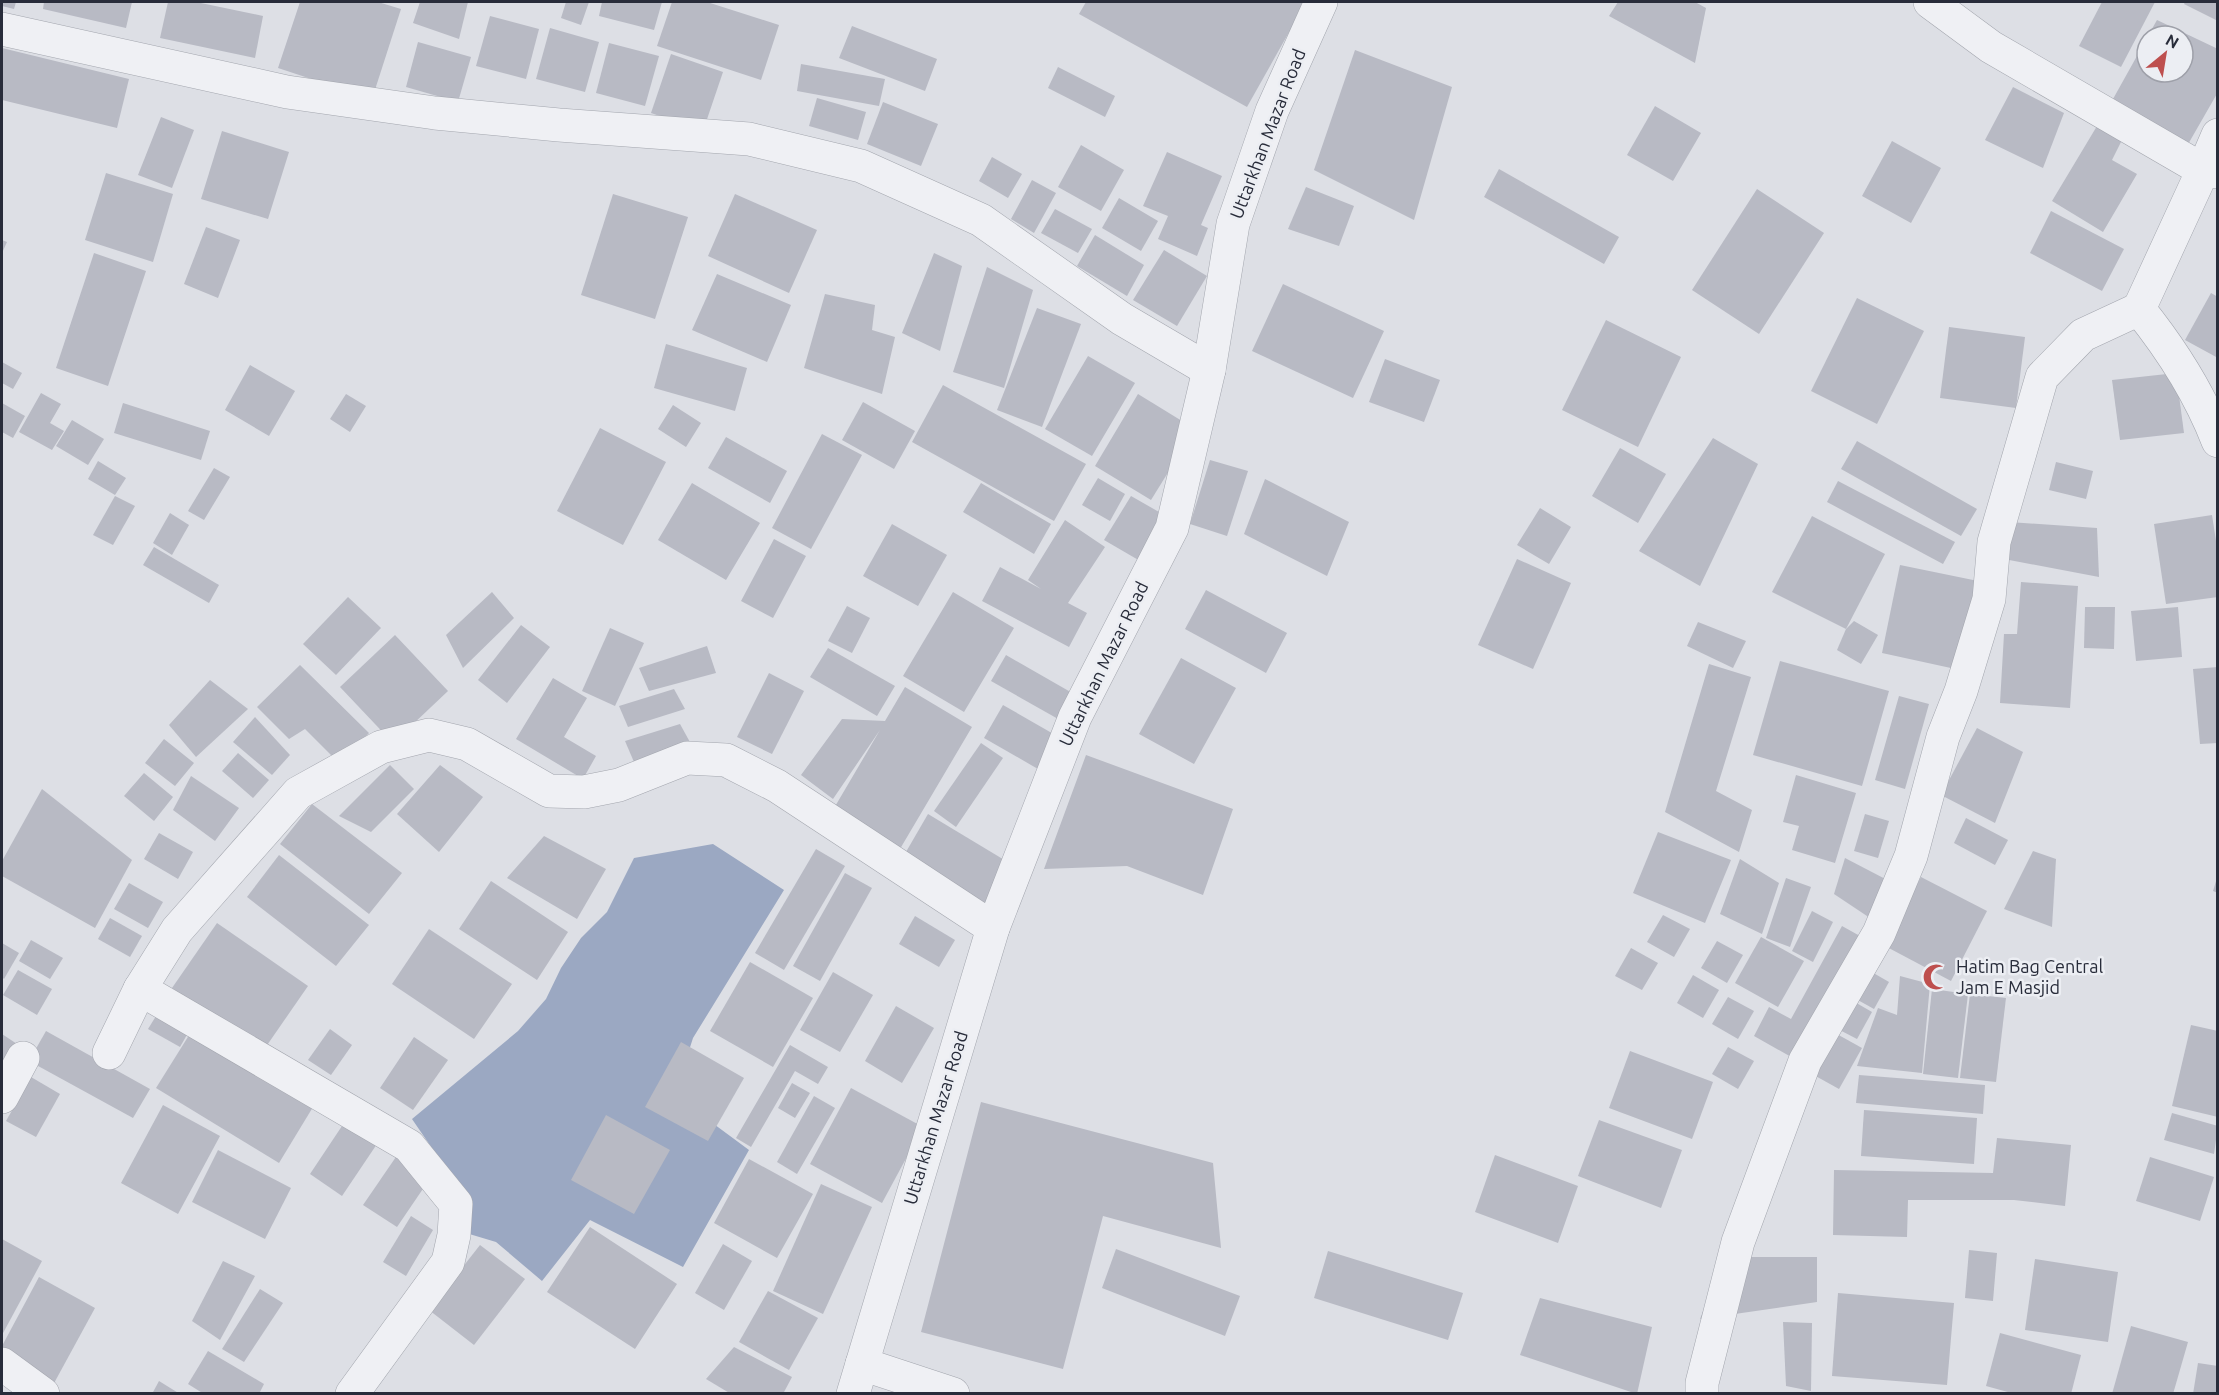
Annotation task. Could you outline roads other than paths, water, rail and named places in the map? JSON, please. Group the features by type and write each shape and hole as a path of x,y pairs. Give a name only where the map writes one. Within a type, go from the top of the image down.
{"street":[{"name":"Uttarkhan Mazar Road","path":"857,1379 993,928 1075,717 1172,528 1209,370 1233,224 1272,111 1322,2"},
{"path":"1930,2 1991,47 2210,171"},
{"path":"2,29 287,92 435,114 749,139 861,166 981,220 1122,319 1209,370"},
{"path":"1702,1394 1702,1383 1738,1242 1805,1061 1879,933 1911,856 1943,737 1961,691 1989,599 1994,542 2042,377 2082,335 2139,309 2210,171 2217,135"},
{"path":"2139,309 2171,348 2207,413 2217,441"},
{"path":"109,1053 140,989 177,930 298,793 381,747 429,735 467,744 549,791 584,792 619,785 687,758 726,759 777,786 993,928"},
{"path":"140,989 409,1146 456,1204 454,1235 448,1262 352,1394"},
{"path":"2,1097 23,1058"},
{"path":"2,1364 43,1394"},
{"path":"857,1379 953,1394"}],"water":[{"path":"713,844 784,890 693,1038 673,1100 703,1116 749,1150 683,1267 590,1220 542,1281 496,1242 456,1230 436,1154 412,1119 518,1031 546,999 561,968 581,938 607,912 634,858"}],"place":[{"name":"Hatim Bag Central Jam E Masjid","path":"1936,977"}]}
